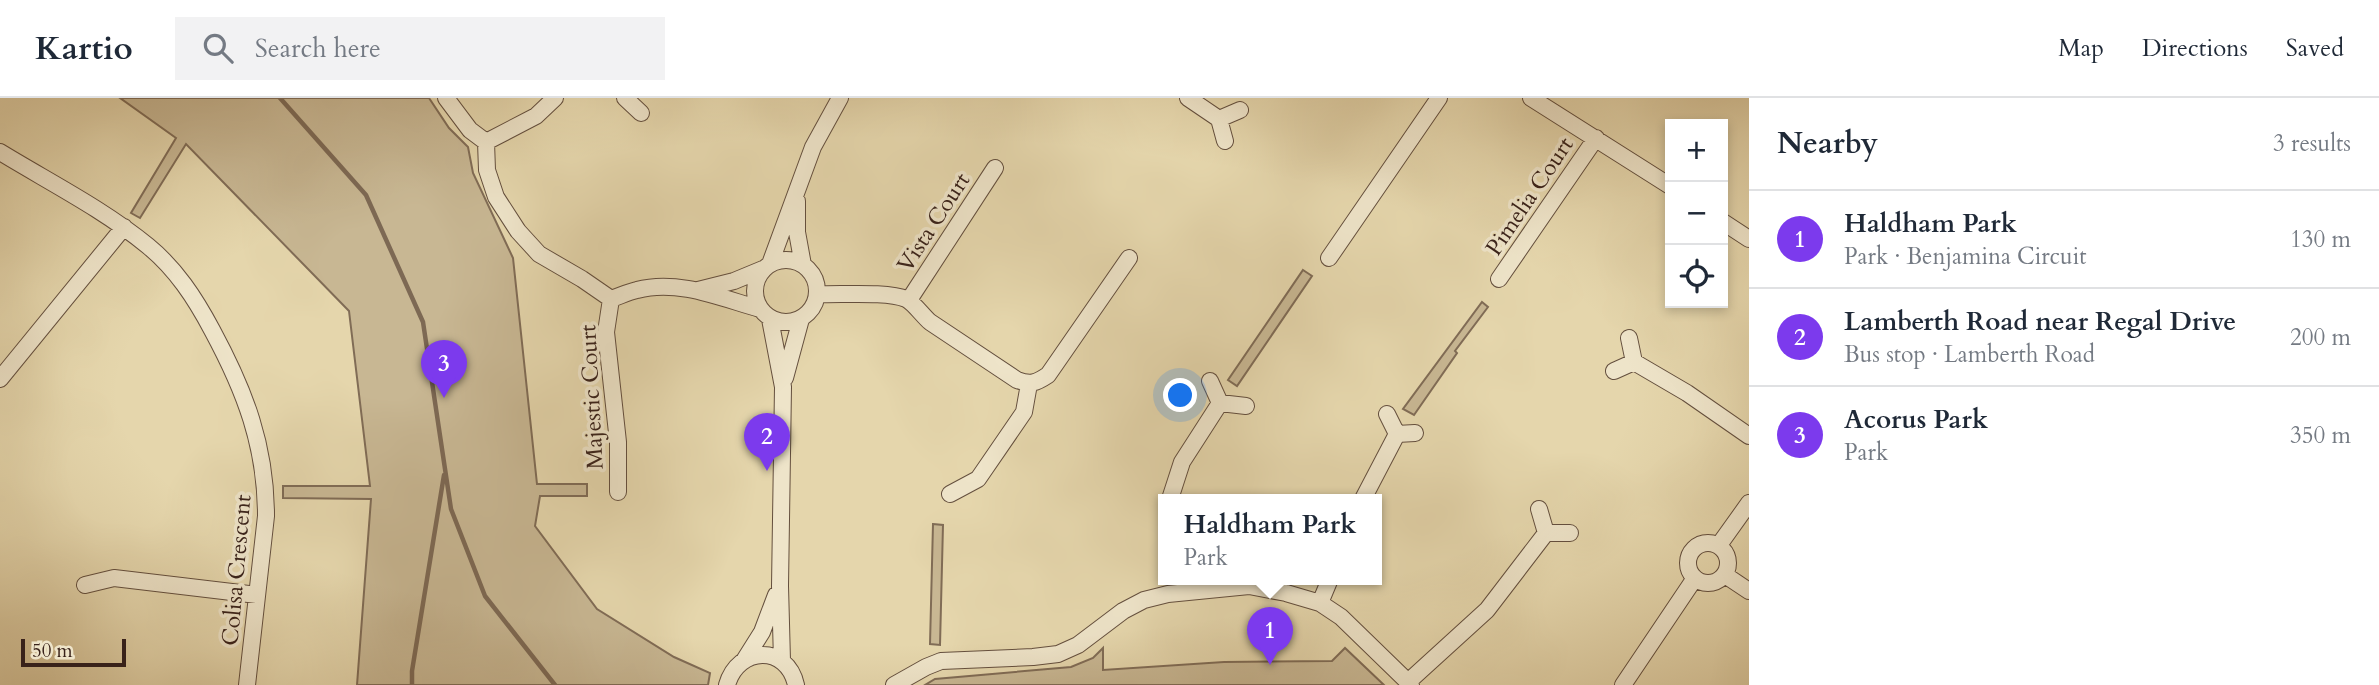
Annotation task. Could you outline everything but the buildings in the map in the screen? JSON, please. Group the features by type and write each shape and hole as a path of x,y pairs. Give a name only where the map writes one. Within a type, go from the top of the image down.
{"street":[{"path":"446,98 470,130 486,142"},
{"path":"486,142 537,116 555,98"},
{"path":"625,98 641,113"},
{"path":"783,387 765,314 755,300 754,289 757,278 767,266 813,147 839,98"},
{"path":"1188,98 1219,119 1225,141"},
{"path":"1329,258 1439,98"},
{"path":"1531,98 1665,183"},
{"path":"1219,119 1240,110"},
{"name":"Pimelia Court","path":"1499,279 1596,138"},
{"path":"486,142 487,170 496,197 518,231 539,254 611,299 639,289 698,290 780,322 791,323 801,319"},
{"name":"Colisa Crescent","path":"0,152 124,227 150,248 175,272 197,301 232,367 252,416 261,453 266,493 266,516 247,685"},
{"name":"Vista Court","path":"909,300 995,168"},
{"path":"790,673 780,586 783,387 801,319 814,304 817,294 814,278 803,265 797,232 796,191"},
{"path":"1728,225 1749,239"},
{"path":"0,379 124,227"},
{"path":"817,294 893,296 909,300 930,322 1017,380 1029,384 1048,375 1129,258"},
{"path":"698,290 734,281 787,260 803,265"},
{"name":"Majestic Court","path":"611,299 606,332 618,442 618,492"},
{"path":"1629,338 1634,362 1687,393 1749,436"},
{"path":"1614,371 1634,362"},
{"path":"1210,381 1220,403"},
{"path":"950,494 978,479 1024,412 1029,384"},
{"path":"1220,403 1245,406"},
{"path":"1172,494 1182,462 1220,403"},
{"path":"1387,414 1397,434"},
{"path":"1397,434 1415,433"},
{"path":"1366,494 1397,434"},
{"path":"1719,545 1749,503"},
{"path":"1539,509 1546,533"},
{"path":"1546,533 1570,533"},
{"path":"894,685 941,661 1058,654 1078,645 1123,611 1168,587 1249,586 1320,603 1341,618 1409,684 1487,610 1546,533"},
{"path":"1701,543 1719,545 1724,549 1729,562 1725,575 1714,583 1701,582 1691,574 1688,562 1692,551 1701,543"},
{"path":"1725,575 1749,592"},
{"path":"85,585 114,578 257,595"},
{"path":"1623,685 1695,578"},
{"path":"1320,603 1328,585"},
{"path":"727,685 736,666 745,659 762,632 780,586"},
{"path":"745,659 764,655 807,685"}],"shaded area":[{"path":"120,98 429,98 449,128 468,147 473,173 513,258 537,484 587,484 587,496 540,496 535,526 597,609 674,657 710,673 708,685 357,685 371,499 283,498 283,486 370,486 349,311 186,144 140,218 131,213 176,138"},
{"path":"1303,270 1312,276 1237,386 1228,380"},
{"path":"1482,302 1488,307 1455,351 1457,353 1414,415 1403,409"},
{"path":"933,524 943,525 940,645 930,644"},
{"path":"1103,648 1103,670 1224,662 1332,661 1345,648 1384,685 925,685 935,679 1071,667 1093,658"}],"waterway":[{"path":"280,98 366,195 423,322 451,509 485,596 555,685"},
{"path":"412,685 412,671 444,475"}],"place":[{"name":"Acorus Park","path":"444,398"},
{"name":"Lamberth Road near Regal Drive","path":"767,471"},
{"name":"Haldham Park","path":"1270,665"}]}
